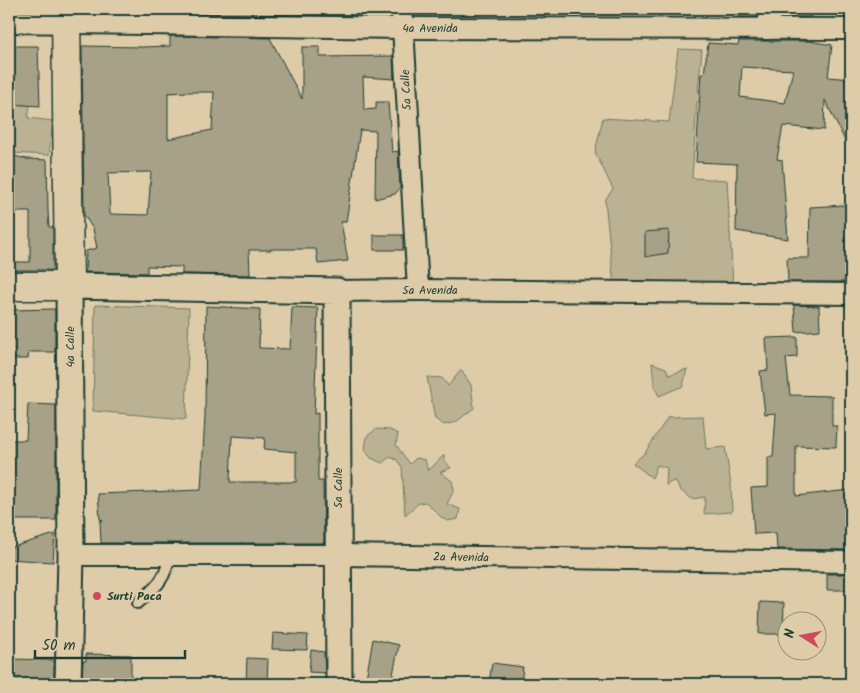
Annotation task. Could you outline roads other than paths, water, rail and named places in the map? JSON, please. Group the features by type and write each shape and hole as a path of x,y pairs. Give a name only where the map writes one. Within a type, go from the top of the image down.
{"main road":[{"name":"4a Calle","path":"66,16 69,286"},
{"name":"5a Avenida","path":"9,286 69,286"}],"street":[{"path":"767,29 771,9"},
{"name":"4a Avenida","path":"9,22 66,16 402,18 767,29 851,29"},
{"name":"5a Calle","path":"402,18 418,290"},
{"name":"5a Avenida","path":"69,286 337,291 851,294"},
{"name":"4a Calle","path":"68,684 71,555 69,286"},
{"name":"5a Calle","path":"337,291 339,684"},
{"name":"2a Avenida","path":"71,555 339,555 851,562"}],"lane":[{"path":"138,603 160,583 169,555"}],"place":[{"name":"Surti Paca","path":"97,596"}]}
